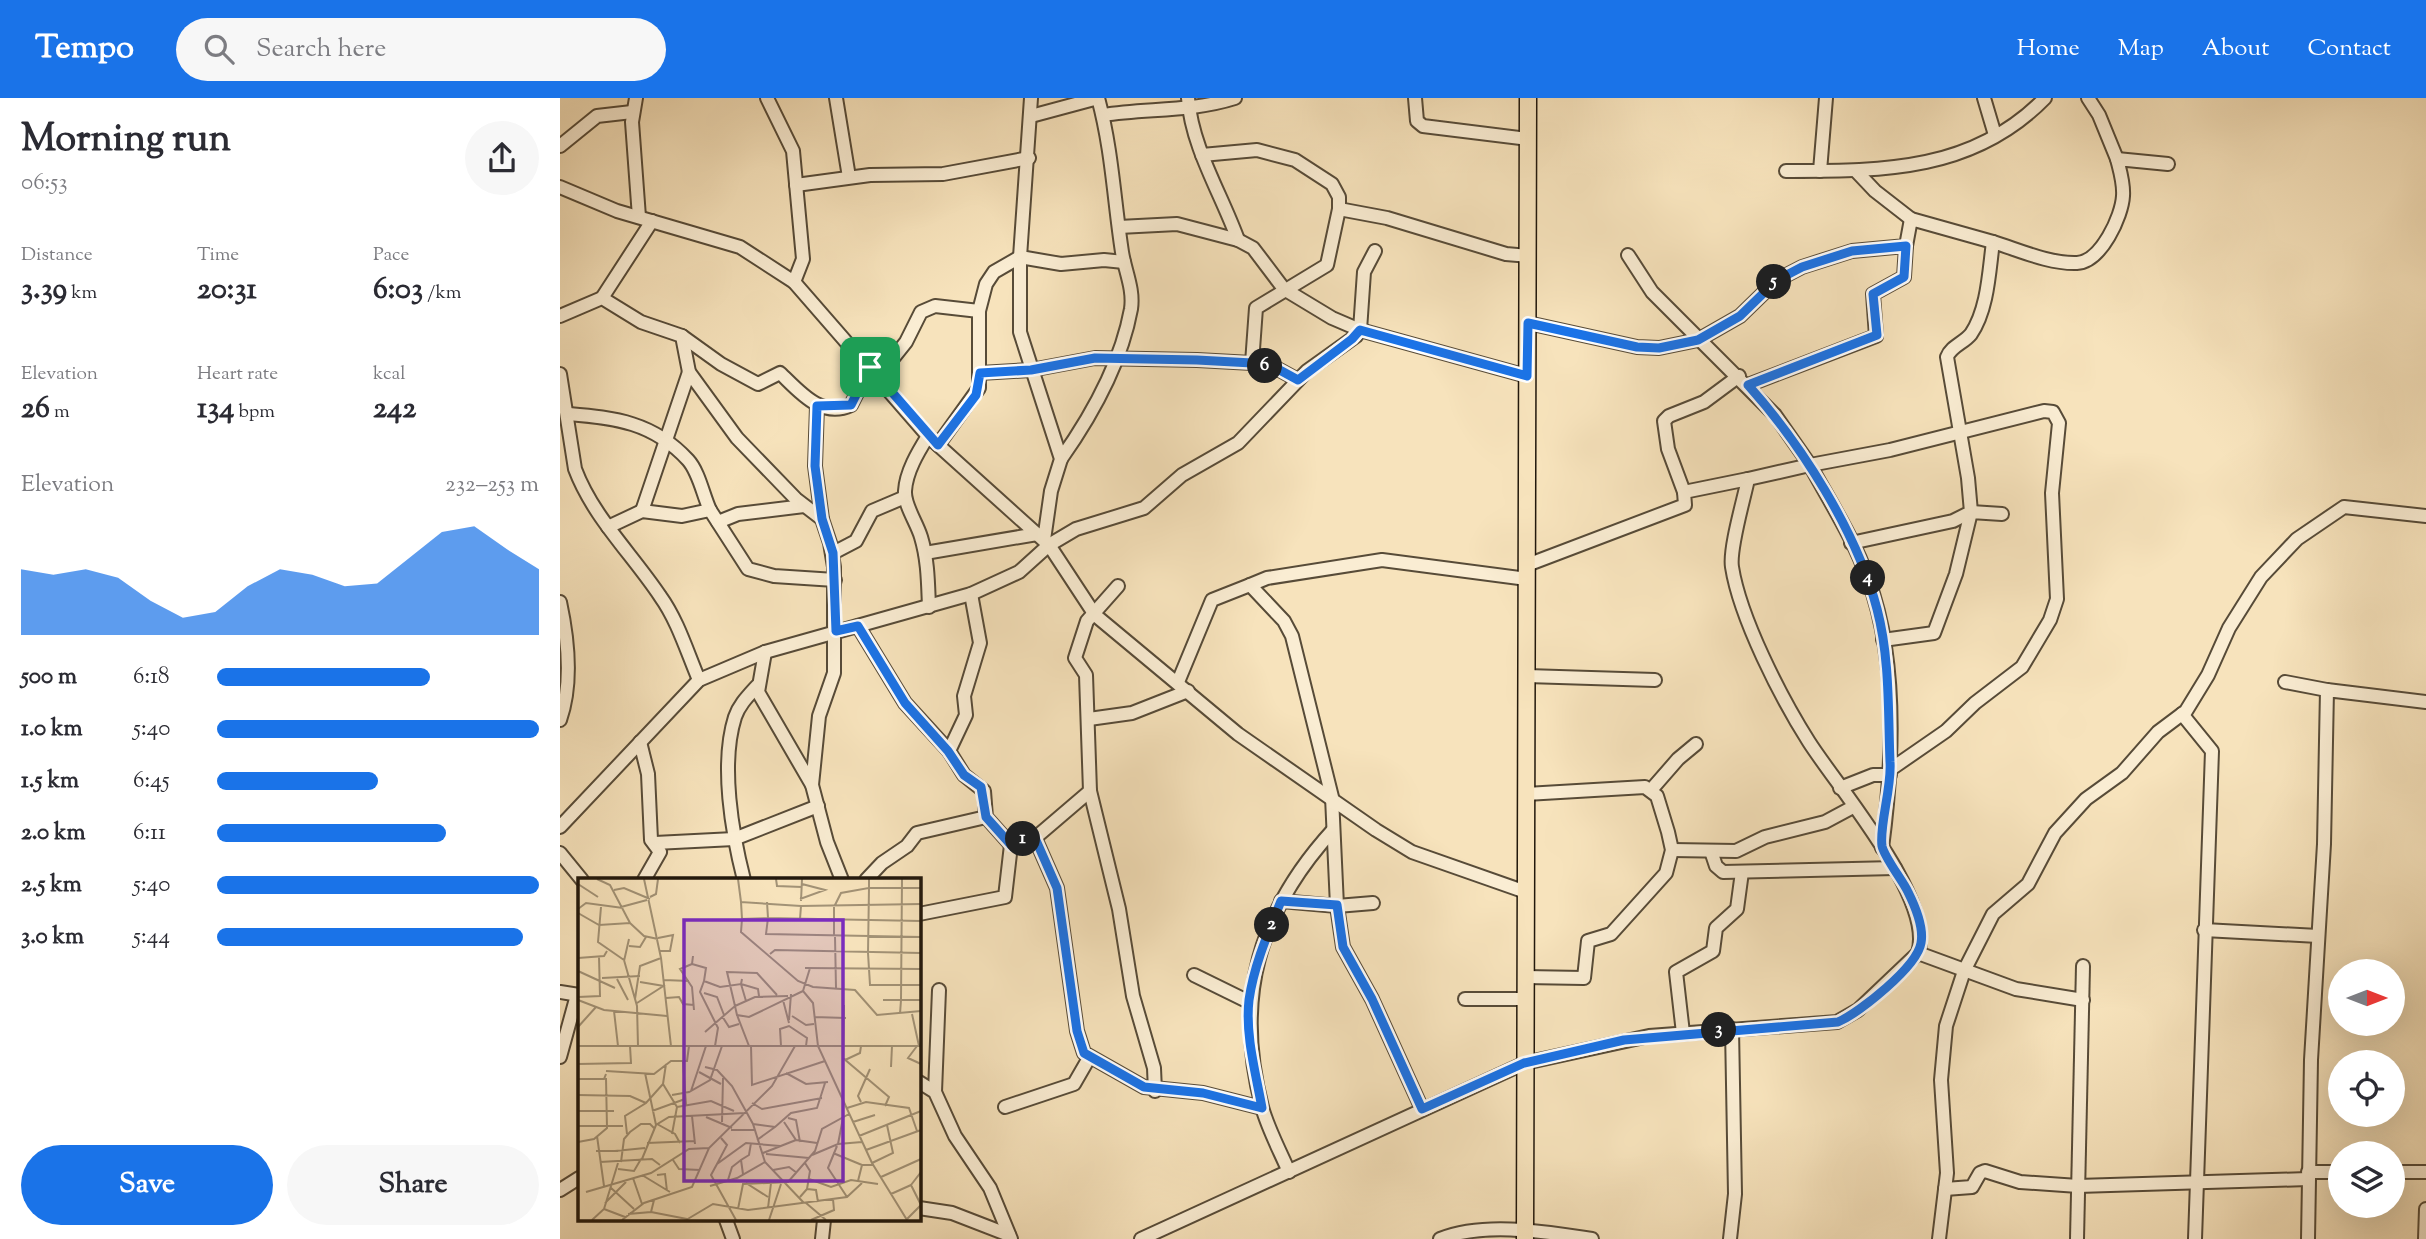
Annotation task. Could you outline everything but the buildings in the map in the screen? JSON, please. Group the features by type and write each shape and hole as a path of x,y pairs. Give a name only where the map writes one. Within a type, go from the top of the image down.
{"main road":[{"path":"1525,1235 1528,98"}],"street":[{"path":"636,98 632,112 639,217"},
{"path":"767,98 793,151 803,259 794,282"},
{"path":"836,98 849,177"},
{"path":"1031,98 1029,158 1020,257 1020,332 1061,459"},
{"path":"560,827 699,680 765,652 971,594 1019,572 1043,539 1051,491 1061,459 1086,423 1116,359 1131,310 1131,284 1124,262 1103,115 1098,98 1031,116"},
{"path":"1103,115 1147,103 1189,104 1235,98"},
{"path":"1415,98 1417,121 1423,126 1528,139"},
{"path":"1820,171 1826,98"},
{"path":"1984,98 1995,135"},
{"path":"1786,171 1857,172 1951,158 2020,120 2045,98"},
{"path":"1857,172 1875,191 1911,219 2042,258 2077,263 2086,261 2102,247 2119,216 2123,182 2117,159 2099,115 2088,98"},
{"path":"1189,104 1195,140 1238,240"},
{"path":"560,146 597,116 632,112"},
{"path":"1202,155 1257,149 1295,160 1332,184 1339,197 1327,265 1256,308 1252,363"},
{"path":"796,185 849,177 923,177 983,169 1029,158"},
{"path":"2117,159 2168,164"},
{"path":"560,187 639,217 740,247 794,282 933,441 1043,539 1095,615 1249,743 1412,852 1526,892"},
{"path":"1339,209 1387,218 1506,254 1528,256"},
{"path":"1089,719 1139,711 1183,686 1212,600 1267,578 1382,560 1527,572 1685,505 1684,492 1668,449 1664,421 1669,415 1704,402 1743,381 1877,335 1873,294 1904,277 1911,219"},
{"path":"560,316 602,298 652,221"},
{"path":"1119,228 1177,224 1238,240 1253,248 1284,289 1324,313 1360,330 1527,376"},
{"path":"1883,640 1931,635 1936,631 1956,574 1971,512 1947,357 1949,352 1972,332 1980,314 1993,242"},
{"path":"1528,323 1637,347 1659,348 1698,340 1740,316 1777,280 1802,267 1852,251 1906,246"},
{"path":"925,553 1043,539 1144,508 1182,475 1238,443 1298,380 1352,339 1360,330 1364,272 1375,251"},
{"path":"1628,255 1653,292 1775,415 1810,465 1852,542 1868,578 1883,640 1891,772 1882,848"},
{"path":"929,607 925,553 916,521 905,497 905,488 914,463 976,395 980,373 979,311 986,284 994,272 1020,257 1061,264 1104,260 1124,262"},
{"path":"602,298 641,322 682,336 721,364 758,384 780,373 817,406 851,405 874,372 906,342 921,312 935,306 979,311"},
{"path":"682,336 689,372 737,438 804,506 822,519"},
{"path":"980,373 1031,370 1079,359 1116,359 1252,363 1276,368 1298,380"},
{"path":"642,511 689,372"},
{"path":"560,373 569,414 575,469 608,527 662,598 699,680"},
{"path":"812,785 819,716 833,682 836,631 833,553 822,519 815,466 817,406"},
{"path":"1684,492 1960,433 2044,411 2057,416 2053,493 2057,599 2044,632 2022,667 1975,703 1946,731 1891,772 1870,776 1840,788"},
{"path":"569,414 621,418 664,442 688,460 709,510 748,569 774,576 835,580"},
{"path":"1141,1239 1524,1063 1624,1040 1838,1022 1858,1010 1918,953 1922,933 1918,918 1895,868 1786,702 1752,627 1735,580 1731,560 1748,479"},
{"path":"833,553 856,541 872,511 905,497"},
{"path":"718,522 738,514 804,506"},
{"path":"1939,1239 1947,1155 1941,1080 1946,1026 1965,971 1993,914 2028,884 2055,833 2086,799 2122,773 2158,732 2182,714 2208,675 2229,628 2261,578 2297,539 2344,507 2426,516"},
{"path":"608,527 642,511 681,516 709,510"},
{"path":"1852,542 1953,521 1971,512 2002,514"},
{"path":"1250,585 1284,621 1292,636 1332,797 1337,905 1343,947 1372,999 1422,1109"},
{"path":"1118,586 1087,621 1075,651 1077,663 1086,675 1090,791 1119,909 1133,996 1154,1068 1155,1091"},
{"path":"948,751 966,716 964,696 980,643 971,594"},
{"path":"560,602 568,654 567,685 560,720"},
{"path":"858,626 905,703 948,751 964,775 984,791 986,817 1011,845 1006,897 920,914"},
{"path":"744,878 734,839 729,751 736,715 757,686 765,652"},
{"path":"1527,676 1655,680"},
{"path":"2285,682 2426,702"},
{"path":"757,686 812,785 827,842 841,878"},
{"path":"2308,1239 2318,936 2325,844 2327,690"},
{"path":"2182,714 2212,751 2195,1239"},
{"path":"640,742 648,774 651,839 660,855 645,878"},
{"path":"1651,790 1678,759 1696,744"},
{"path":"1525,977 1584,978 1588,941 1611,934 1653,890 1666,873 1672,849 1657,796 1651,790 1637,786 1526,794"},
{"path":"1011,845 1026,837 1035,838 1090,791"},
{"path":"655,843 734,839 818,806"},
{"path":"1672,849 1736,851 1765,837 1825,822 1853,807"},
{"path":"868,878 882,863 907,846 918,833 986,817"},
{"path":"1289,1172 1262,1108 1253,1059 1249,1002 1262,949 1281,901 1311,854 1333,830"},
{"path":"1035,838 1057,888 1077,1031 1084,1053 1155,1091 1203,1093 1262,1108"},
{"path":"1712,851 1719,870 1742,872 1895,868"},
{"path":"560,853 580,878"},
{"path":"1683,1033 1676,971 1713,951 1716,928 1737,909 1742,872"},
{"path":"1281,901 1337,905 1373,903"},
{"path":"2204,930 2318,936"},
{"path":"1918,953 2016,989 2083,1000"},
{"path":"2077,1239 2083,966"},
{"path":"1194,975 1249,1002"},
{"path":"939,990 935,1092 955,1136 990,1188 1010,1237"},
{"path":"560,992 578,995 560,1057"},
{"path":"1465,999 1524,999"},
{"path":"1730,1239 1735,1180 1732,1029"},
{"path":"1005,1107 1074,1084 1089,1058"},
{"path":"920,1083 935,1092"},
{"path":"1945,1189 1972,1187 1980,1172 1989,1171 2020,1182 2078,1186 2328,1174"},
{"path":"2405,1172 2426,1172"},
{"path":"560,1190 578,1179"},
{"path":"920,1208 952,1213 1010,1237"},
{"path":"2425,1239 2426,1209"},
{"path":"727,1222 733,1239"},
{"path":"1440,1239 1477,1232 1592,1239"}],"route":[{"path":"1906,246 1904,277 1873,294 1877,335 1748,385 1775,415 1810,465 1852,542 1868,578 1878,611 1887,681 1891,769 1882,848 1910,894 1922,933 1918,953 1899,975 1858,1010 1838,1022 1624,1040 1524,1063 1422,1109 1372,999 1343,947 1337,905 1281,901 1253,977 1249,1002 1253,1059 1262,1108 1203,1093 1155,1091 1113,1072 1084,1053 1077,1031 1057,888 1035,838 1026,837 1011,845 986,817 984,791 964,775 948,751 905,703 858,626 836,631 833,553 822,519 815,466 817,406 846,408 851,405 870,367 938,445 976,395 980,373 1031,370 1095,358 1197,360 1252,363 1287,372 1298,380 1307,370 1356,336 1360,330 1527,376 1528,323 1588,334 1637,347 1659,348 1698,340 1740,316 1777,280 1802,267 1852,251 1906,246"}]}
